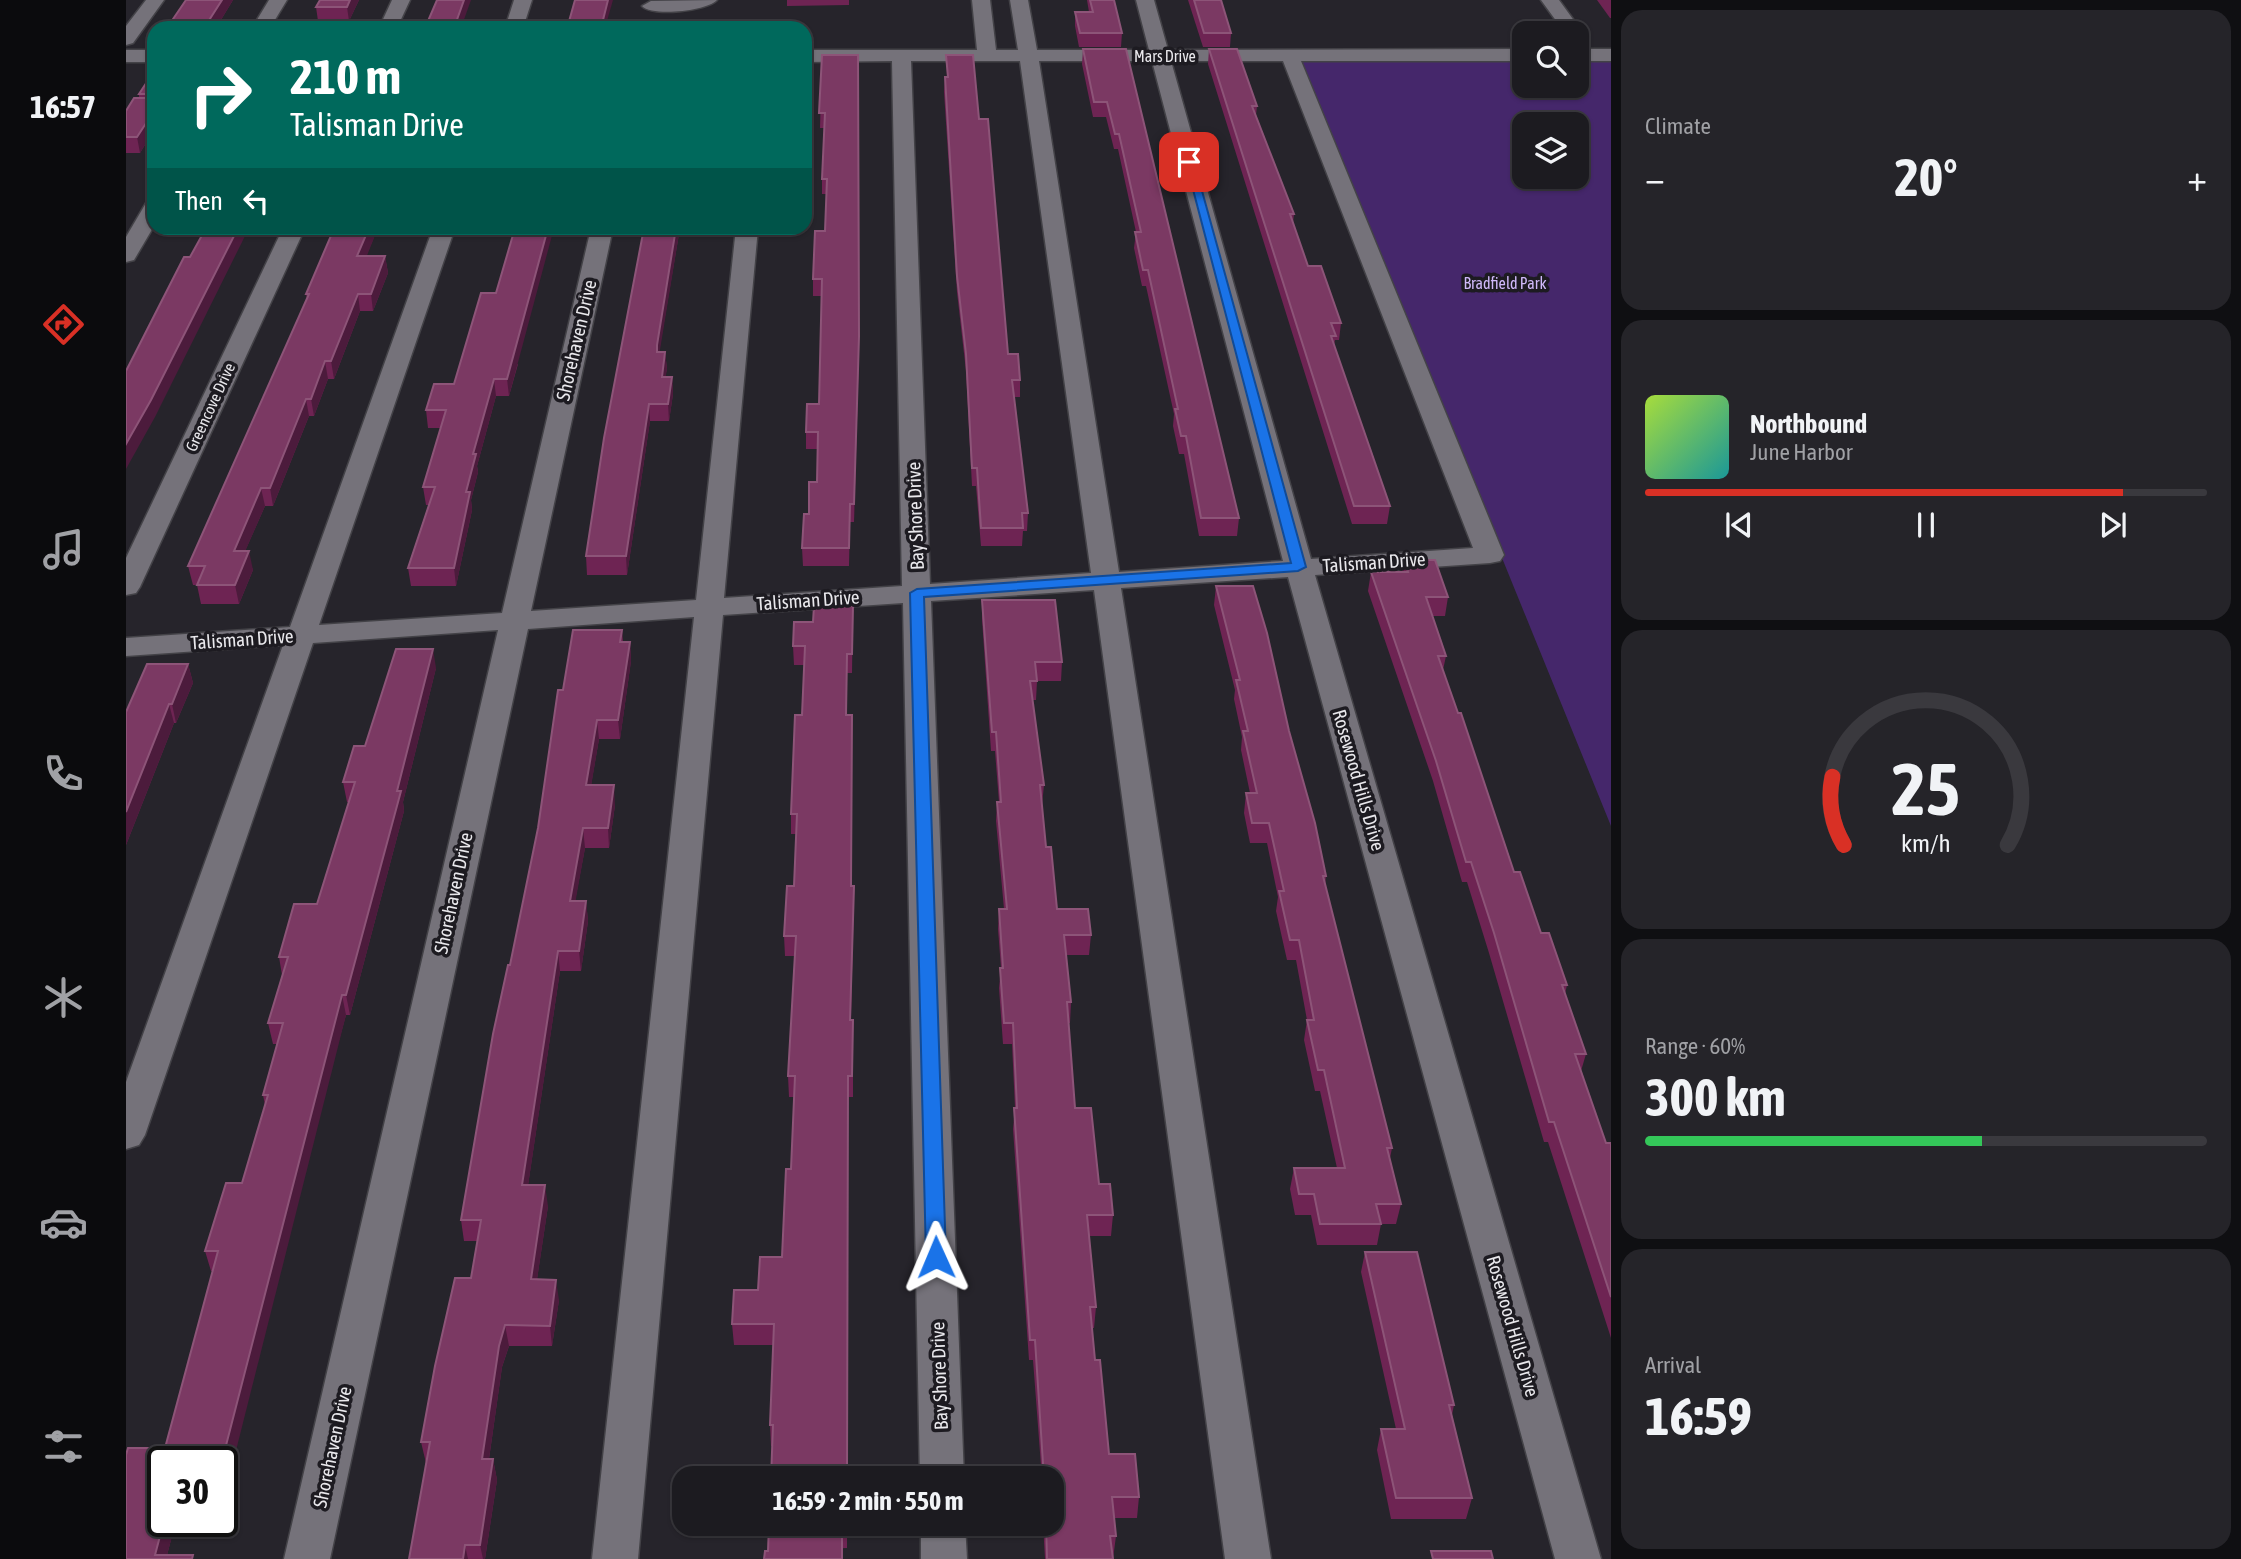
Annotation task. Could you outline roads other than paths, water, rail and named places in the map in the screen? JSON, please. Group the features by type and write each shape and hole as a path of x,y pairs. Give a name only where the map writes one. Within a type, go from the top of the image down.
{"street":[{"path":"126,39 155,0"},
{"path":"265,21 278,0"},
{"path":"391,21 401,0"},
{"path":"516,21 523,0"},
{"path":"648,21 652,3 692,5 708,0"},
{"path":"981,0 987,56"},
{"path":"1019,0 1248,1559"},
{"name":"Rosewood Hills Drive","path":"1145,0 1298,567 1578,1559"},
{"path":"1550,0 1566,21"},
{"name":"Mars Drive","path":"812,56 1512,55"},
{"path":"1589,55 1611,55"},
{"path":"126,56 147,56"},
{"name":"Bay Shore Drive","path":"901,56 942,1466"},
{"name":"Talisman Drive","path":"126,647 1490,555 1290,56"},
{"path":"126,255 147,220"},
{"name":"Greencove Drive","path":"126,587 291,235"},
{"path":"126,1135 441,235"},
{"name":"Shorehaven Drive","path":"307,1559 600,235"},
{"path":"615,1559 746,235"},
{"path":"943,1536 944,1559"}],"park label":[{"name":"Bradfield Park","path":"1505,283"}]}
